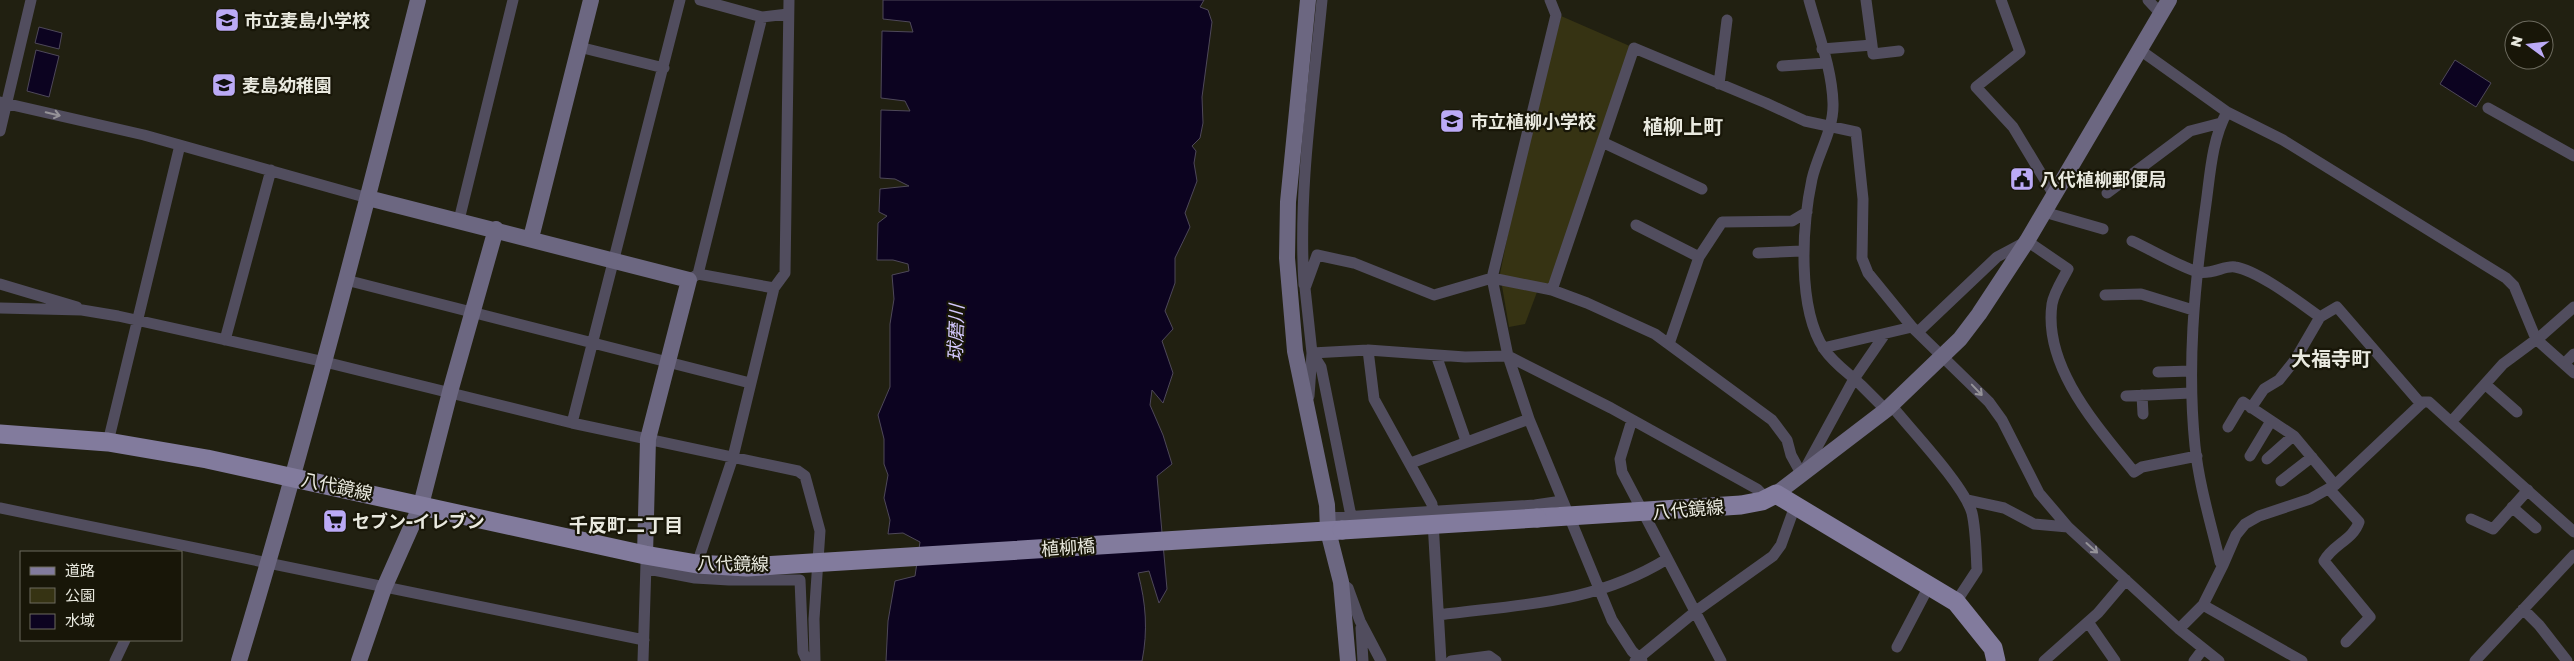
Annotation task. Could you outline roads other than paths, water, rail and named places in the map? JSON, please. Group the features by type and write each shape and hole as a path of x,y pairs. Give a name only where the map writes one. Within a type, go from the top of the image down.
{"main road":[{"name":"八代鏡線","path":"0,434 108,442 294,477 421,505 646,562 747,567 820,562"},
{"name":"八代鏡線","path":"1333,525 1537,518 1565,509 1642,513 1741,505 1769,498"},
{"path":"1769,498 1795,506 1956,602 1993,648 1996,661"},
{"name":"植柳橋","path":"820,562 1333,525"}],"street":[{"path":"0,131 3,102 31,0"},
{"path":"239,661 294,477 418,0"},
{"path":"459,220 513,0"},
{"path":"531,238 591,0"},
{"path":"572,423 680,0"},
{"path":"700,0 762,16 788,14"},
{"path":"697,564 733,457 774,288 785,273 789,0"},
{"path":"1308,0 1288,202 1287,258 1295,351 1327,505 1333,525"},
{"path":"1308,410 1312,353 1304,288 1302,241 1304,169 1322,0"},
{"path":"1550,0 1556,15 1492,278 1508,356 1528,419 1612,620 1639,660 1696,611 1773,556 1781,545 1795,506"},
{"path":"1809,0 1826,63 1833,104 1830,128 1816,163 1802,251 1808,299 1816,333 1823,348 1836,365 1888,408 1967,500 1972,513 1977,570 1956,602"},
{"path":"1866,0 1873,54 1899,51"},
{"path":"1312,353 1368,350 1465,357 1508,356 1632,420 1758,489 1769,498 1802,475 1888,408 1960,339 1979,314 2027,240 2165,7 2148,0"},
{"path":"2004,1 2020,52 1976,87 2013,126 2054,195"},
{"path":"643,661 648,439 762,16"},
{"path":"1719,84 1727,20"},
{"path":"1822,49 1872,45"},
{"path":"579,47 664,68"},
{"path":"1552,290 1634,48 1804,121 1856,132 1863,199 1862,258 1868,273 1915,330 1943,355 1989,402 2002,420 2039,493 2068,527 2179,629 2219,661"},
{"path":"2140,50 2227,112 2283,140 2506,278 2514,286 2536,339 2574,372"},
{"path":"1782,66 1826,63"},
{"path":"3,102 180,145 368,198 614,259 693,277 774,288"},
{"path":"2488,108 2574,156"},
{"path":"2223,565 2220,562 2197,456 2191,371 2193,310 2210,177 2221,123 2227,112"},
{"path":"2107,193 2190,131 2221,123"},
{"path":"1602,142 1702,189"},
{"path":"108,442 180,145"},
{"path":"225,340 271,170"},
{"path":"1669,344 1699,257 1722,222 1792,221 1807,212"},
{"path":"2044,212 2103,229"},
{"path":"1636,225 1699,257"},
{"path":"359,661 384,588 421,505 450,392 496,229"},
{"path":"1823,348 1885,334 1915,330 1997,257 2027,240"},
{"path":"2027,240 2068,269 2052,302 2052,342 2076,394 2091,418 2134,472 2142,467 2197,456"},
{"path":"2132,241 2198,272 2215,272 2233,266 2244,270 2293,297 2320,317"},
{"path":"1758,253 1802,251"},
{"path":"1304,288 1317,255 1354,263 1434,296 1492,278 1552,290 1654,334 1772,420 1787,440 1791,455 1802,475"},
{"path":"346,280 750,383"},
{"path":"0,284 65,302 82,310"},
{"path":"2105,295 2141,294 2193,310"},
{"path":"2251,408 2264,389 2279,380 2295,360 2320,317 2337,307 2421,404"},
{"path":"2451,422 2503,364 2574,307"},
{"path":"0,308 82,310 138,320 325,362 572,423 798,471 805,476 820,531 820,562 814,618 815,661"},
{"path":"1802,475 1854,379 1885,334"},
{"path":"1368,350 1374,399 1432,504 1441,661"},
{"path":"1312,353 1321,367 1333,525 1341,582 1348,661"},
{"path":"2564,364 2574,354"},
{"path":"1436,355 1466,441"},
{"path":"2158,372 2191,371"},
{"path":"2485,384 2517,412"},
{"path":"2126,396 2192,393"},
{"path":"2142,395 2143,414"},
{"path":"2228,427 2243,402 2293,436 2312,457 2359,522 2356,530 2327,555 2324,561 2370,617 2346,642"},
{"path":"2179,629 2203,604 2236,535 2245,524 2259,516 2310,499 2332,487 2421,404 2429,402 2574,532"},
{"path":"1411,463 1528,419"},
{"path":"1632,420 1620,465 1642,513 1721,661"},
{"path":"2250,456 2271,421"},
{"path":"2267,459 2293,436"},
{"path":"2281,481 2312,457"},
{"path":"2471,519 2493,529 2528,490"},
{"path":"1967,500 2004,508 2034,524 2068,527"},
{"path":"1333,525 1432,511 1535,505 1565,509"},
{"path":"2512,507 2536,528"},
{"path":"0,508 157,547 269,563 644,640"},
{"path":"2475,661 2574,555"},
{"path":"1439,614 1577,597 1600,591 1640,576 1668,559"},
{"path":"646,562 695,578 800,580 803,652 807,661"},
{"path":"2044,661 2088,622 2126,580"},
{"path":"1341,582 1348,588 1360,621 1381,661"},
{"path":"1897,647 1929,586"},
{"path":"2203,604 2302,661"},
{"path":"2523,609 2539,625 2567,661"},
{"path":"1360,621 1364,661"},
{"path":"2088,622 2116,661"},
{"path":"115,661 125,641"},
{"path":"2194,661 2203,649"},
{"path":"1451,661 1489,656 1496,661"}],"water":[{"name":"球磨川","path":"883,0 1204,0 1200,7 1208,10 1212,22 1202,97 1203,123 1200,138 1192,146 1196,151 1194,163 1197,181 1185,213 1190,227 1175,258 1175,283 1165,311 1173,329 1162,341 1173,373 1163,403 1152,390 1150,405 1163,435 1172,464 1157,476 1167,589 1159,603 1149,571 1138,573 1145,617 1142,661 886,661 888,621 895,581 915,576 920,542 903,533 888,534 890,520 884,498 888,475 884,464 884,439 878,415 890,387 890,324 894,299 892,275 909,271 908,264 893,260 877,260 878,223 887,216 879,212 880,189 909,186 895,179 880,178 881,110 910,111 905,101 881,98 882,31 913,32 910,22 883,19"},
{"path":"39,27 62,33 59,49 35,43"},
{"path":"36,50 59,56 49,97 27,91"},
{"path":"2455,60 2491,83 2476,107 2440,84"}],"place":[{"name":"市立麦島小学校","path":"227,20"},
{"name":"麦島幼稚園","path":"224,85"},
{"name":"市立植柳小学校","path":"1452,121"},
{"name":"八代植柳郵便局","path":"2022,179"},
{"name":"セブン-イレブン","path":"335,521"}],"district":[{"name":"植柳上町","path":"1683,126"},
{"name":"大福寺町","path":"2331,358"},
{"name":"千反町二丁目","path":"626,524"}]}
